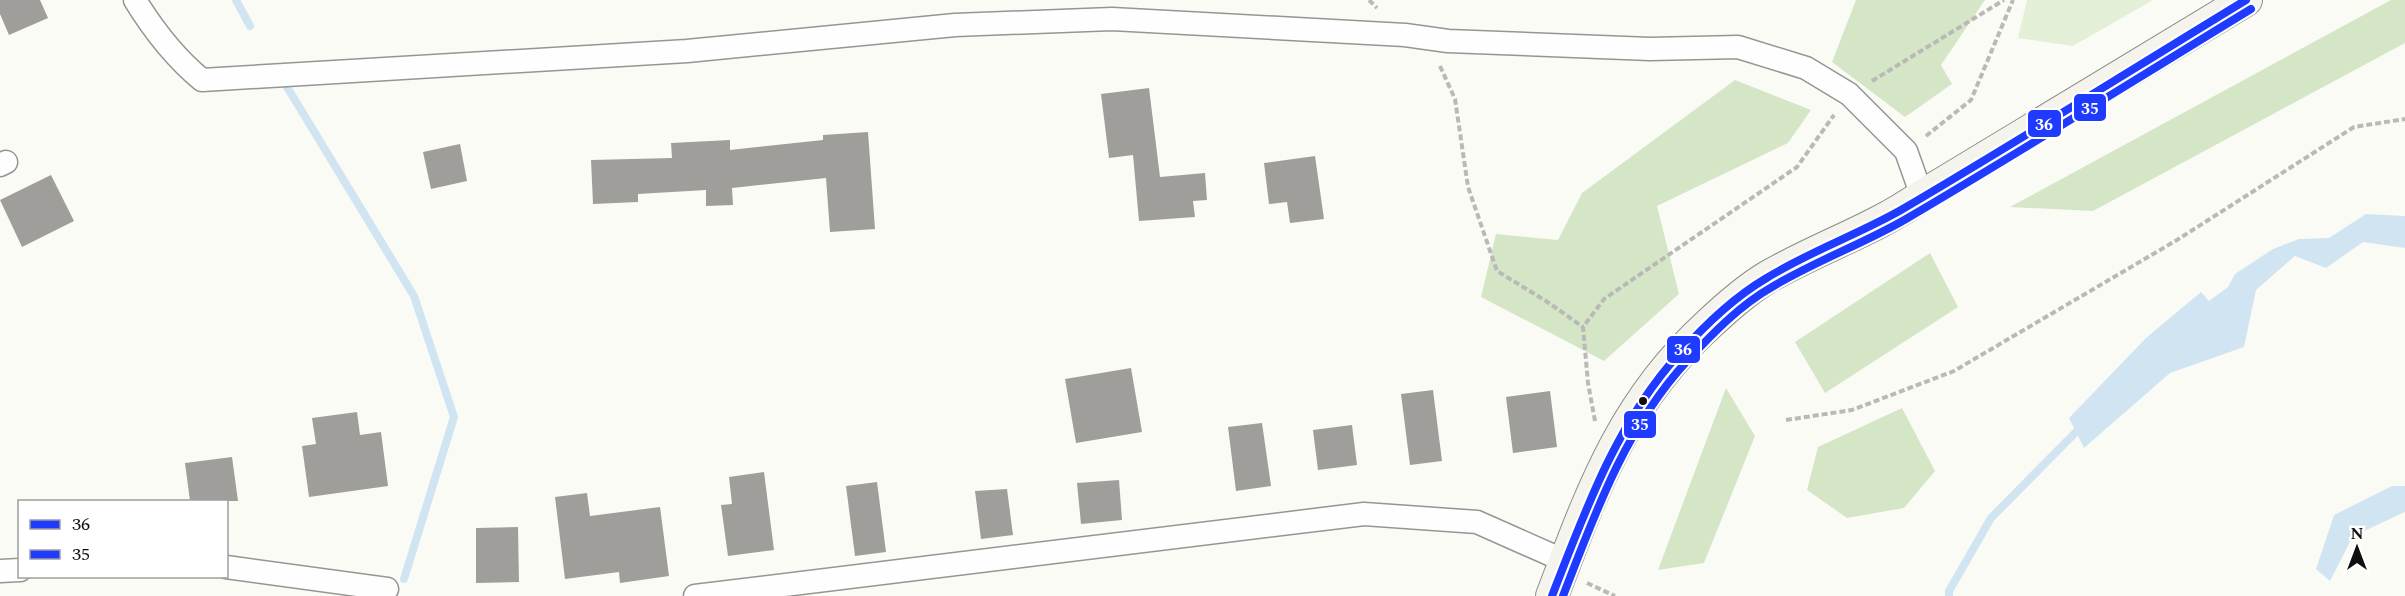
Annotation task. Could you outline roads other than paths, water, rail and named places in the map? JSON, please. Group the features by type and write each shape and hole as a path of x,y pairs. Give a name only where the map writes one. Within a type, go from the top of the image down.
{"main road":[{"path":"1552,596 1603,466 1626,424 1654,384 1691,340 1720,314 1766,279 1897,214 1922,196 2246,0"}],"street":[{"path":"135,0 155,32 181,63 202,80 687,51 978,24 1112,19 1405,35 1448,41 1650,49 1738,47 1806,68 1849,94 1906,151 1922,196"},
{"path":"695,596 1364,514 1477,522 1565,561"},
{"path":"228,567 387,589"},
{"path":"0,571 18,570"}],"water":[{"path":"2366,214 2405,216 2405,248 2363,242 2326,268 2295,256 2256,290 2244,347 2170,373 2084,448 2069,418 2147,337 2201,292 2209,301 2228,287 2235,274 2273,249 2299,239 2329,238"},
{"path":"2392,486 2405,486 2405,512 2353,536 2330,581 2316,569 2334,515"}],"waterway":[{"path":"236,0 250,26"},
{"path":"281,77 414,296 454,417 404,579"},
{"path":"1949,596 1949,591 1991,518 2076,432"}]}
